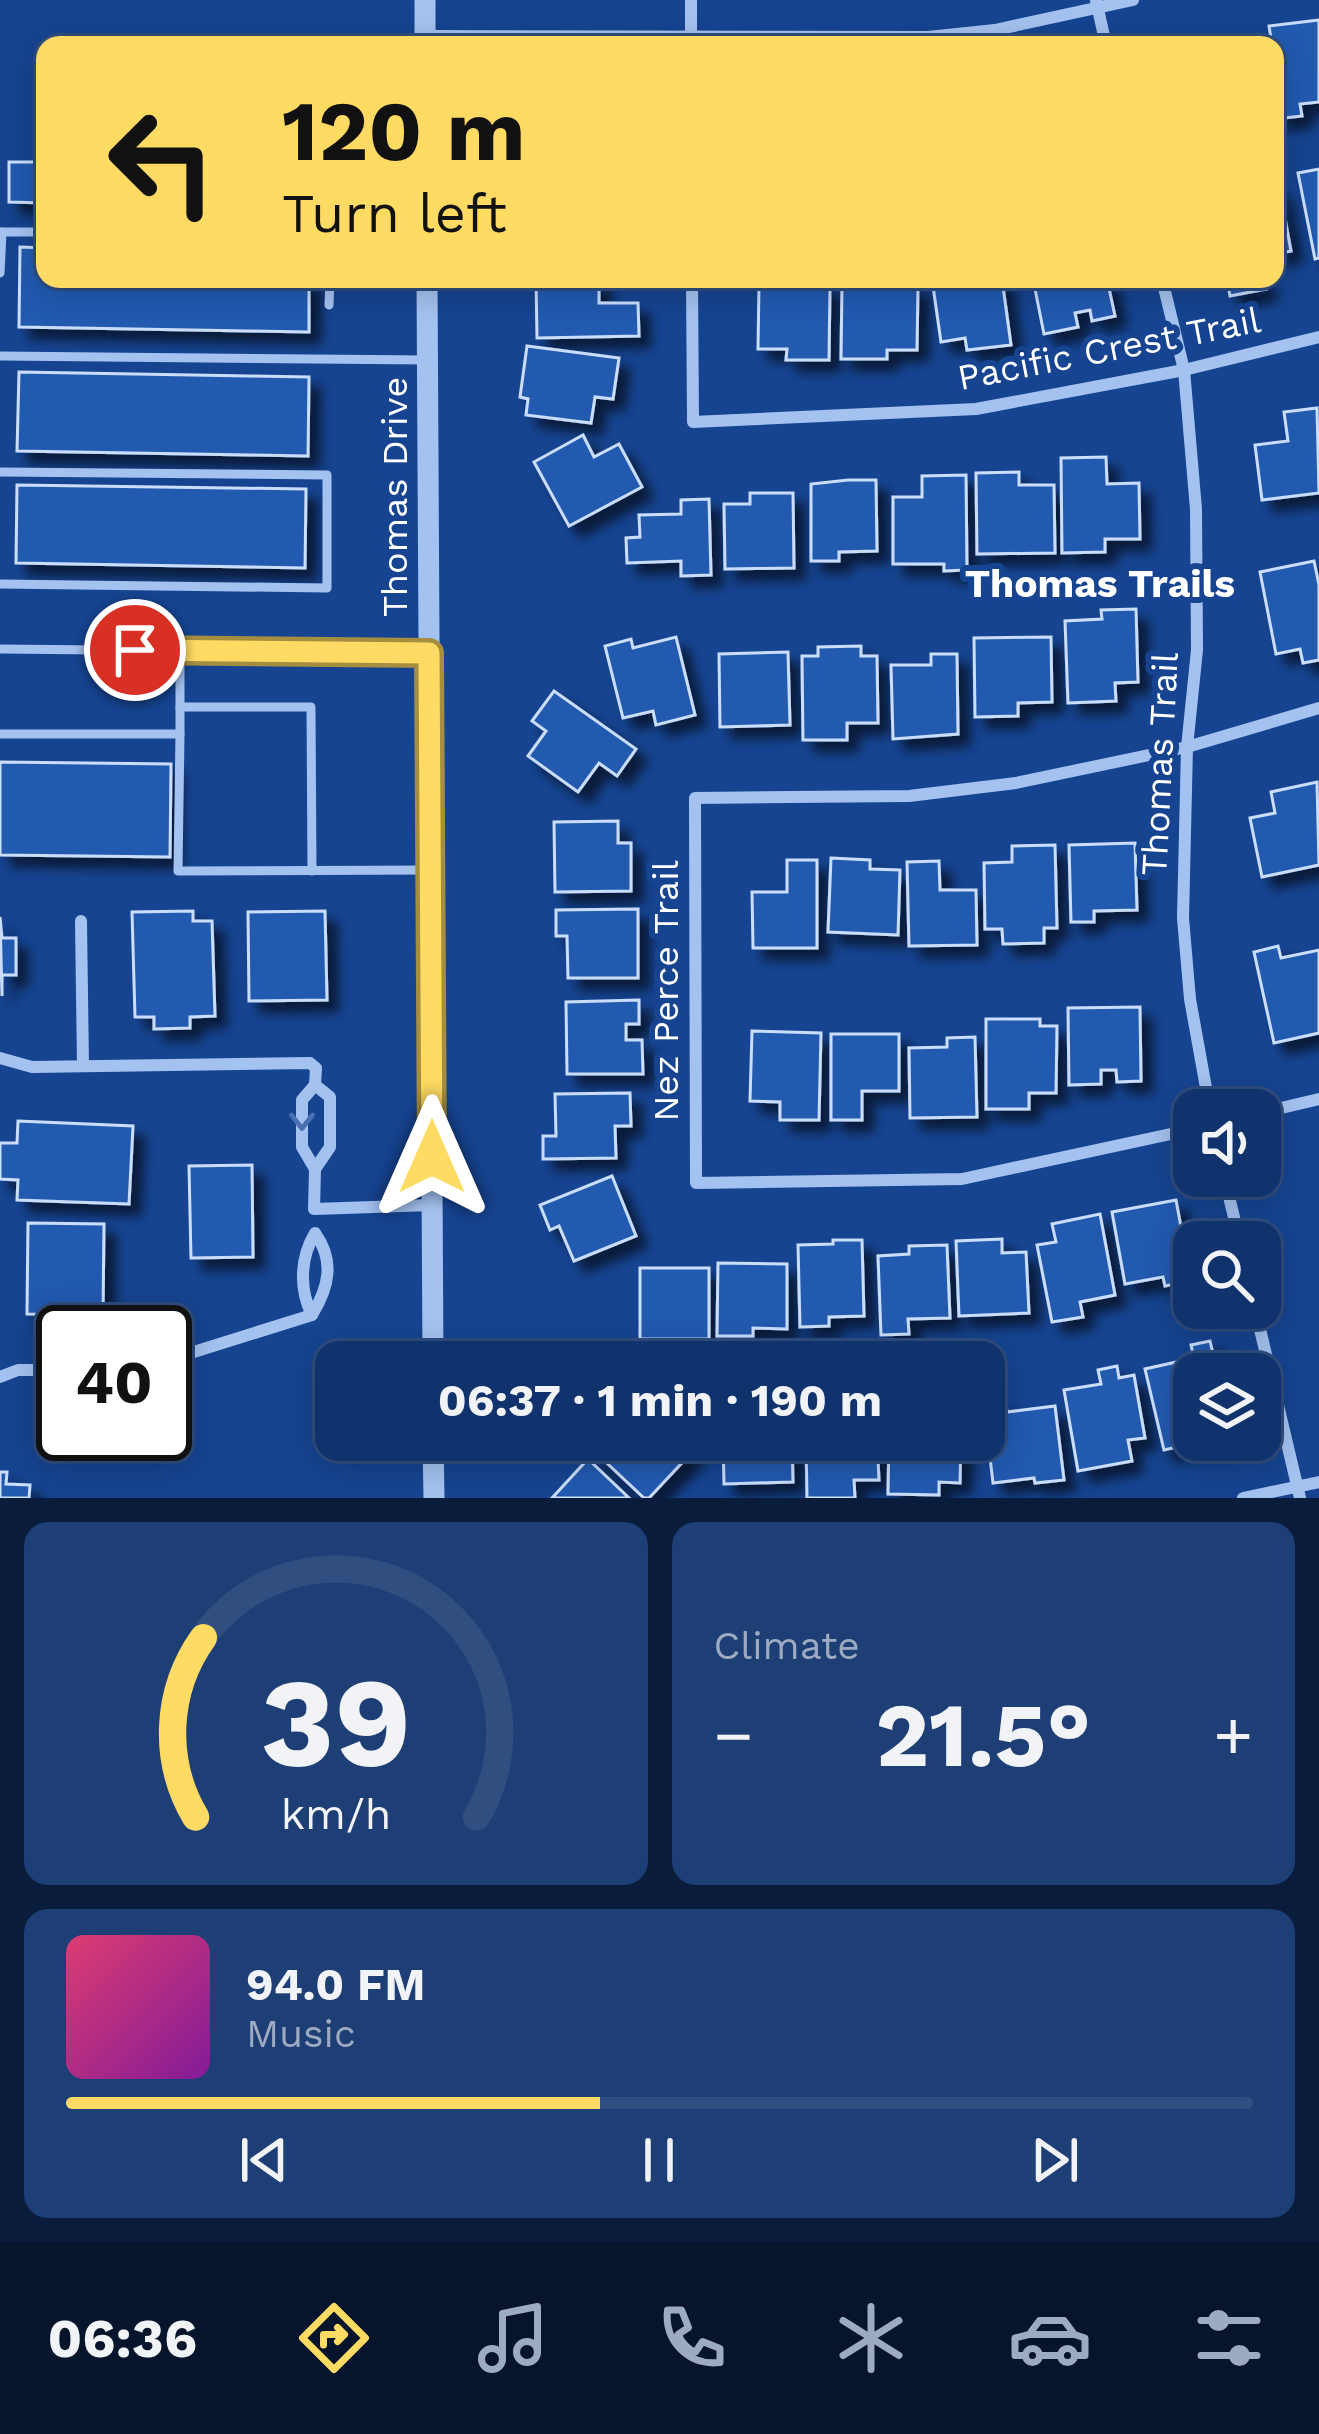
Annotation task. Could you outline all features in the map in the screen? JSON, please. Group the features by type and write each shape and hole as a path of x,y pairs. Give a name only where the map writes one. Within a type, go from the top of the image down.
{"street":[{"path":"424,0 425,36"},
{"path":"691,0 691,36"},
{"path":"945,36 1133,0"},
{"path":"1097,4 1104,36"},
{"name":"Thomas Drive","path":"427,288 433,1341"},
{"name":"Pacific Crest Trail","path":"692,288 693,422 976,409 1184,370 1319,337"},
{"name":"Thomas Trail","path":"1164,288 1184,370 1198,580 1183,918 1190,1000 1206,1089"},
{"path":"1187,747 1319,708"},
{"name":"Nez Perce Trail","path":"1173,1134 962,1179 696,1183 695,798 909,796 1016,783 1187,747"},
{"path":"81,921 83,1066"},
{"path":"0,1058 32,1067 310,1063 316,1068 315,1085 302,1100 302,1147 315,1169 314,1209 432,1205"},
{"path":"315,1085 330,1097 330,1147 315,1169"},
{"path":"1281,1109 1319,1099"},
{"path":"192,1353 312,1315 325,1293 327,1250 315,1233 305,1250 304,1298 312,1315"},
{"path":"1261,1329 1299,1493"},
{"path":"0,1377 36,1370"},
{"path":"434,1461 434,1498"},
{"path":"1243,1498 1299,1493 1319,1482"}],"lane":[{"path":"0,273 1,232 36,232"},
{"path":"329,305 330,288"},
{"path":"0,356 427,360"},
{"path":"0,472 327,475 327,588 0,584"},
{"path":"0,649 429,653"},
{"path":"181,650 178,871 430,870"},
{"path":"180,707 310,707 312,871"},
{"path":"0,734 180,734"},
{"path":"314,1209 315,1233"}],"building":[{"path":"1319,20 1319,102 1300,104 1302,116 1284,118 1284,36 1271,36 1269,26"},
{"path":"9,162 36,162 36,203 9,202"},
{"path":"1319,169 1319,258 1315,259 1298,173"},
{"path":"1284,212 1291,251 1284,252"},
{"path":"20,247 36,248 36,288 309,288 309,332 19,327"},
{"path":"536,288 599,288 599,303 638,303 639,336 537,338"},
{"path":"759,288 830,288 829,360 786,360 787,349 758,349"},
{"path":"842,288 918,288 917,350 887,350 887,359 841,359"},
{"path":"933,288 1003,288 1011,345 967,350 965,338 941,342"},
{"path":"1035,288 1109,288 1115,316 1092,321 1090,310 1075,313 1078,327 1044,334"},
{"path":"1229,288 1266,288 1266,289 1230,296"},
{"path":"527,346 619,358 613,399 595,397 591,423 526,415 528,399 520,397"},
{"path":"19,372 309,377 308,456 17,451"},
{"path":"1317,408 1319,493 1262,500 1255,445 1288,441 1284,412"},
{"path":"583,435 594,457 619,444 642,487 569,526 534,462"},
{"path":"1106,457 1107,484 1139,483 1140,539 1105,539 1105,552 1062,553 1061,458"},
{"path":"1019,472 1019,485 1054,485 1055,553 977,554 976,473"},
{"path":"966,475 967,570 944,571 944,564 893,564 893,497 922,497 922,476"},
{"path":"876,480 877,551 839,552 839,561 811,561 811,484"},
{"path":"17,485 306,489 305,568 16,563"},
{"path":"750,493 793,493 794,568 725,569 724,504 750,504"},
{"path":"709,499 711,575 681,576 681,561 627,563 626,538 640,537 639,515 681,514 681,500"},
{"path":"1314,561 1319,585 1319,660 1303,663 1300,649 1276,654 1260,572"},
{"path":"1136,609 1138,682 1115,683 1116,701 1068,703 1065,621 1102,619 1101,610"},
{"path":"676,637 695,715 656,725 653,711 623,718 605,646 631,639 633,648"},
{"path":"1051,637 1052,702 1018,703 1018,716 975,717 974,638"},
{"path":"861,646 861,656 877,656 878,723 847,723 847,740 803,740 802,656 818,656 818,647"},
{"path":"788,652 790,725 720,727 719,654"},
{"path":"931,654 957,654 958,734 893,739 891,665 931,665"},
{"path":"554,691 636,749 617,776 599,763 578,792 528,756 546,731 532,721"},
{"path":"0,762 171,764 170,857 0,855"},
{"path":"1317,782 1319,865 1262,877 1250,818 1275,813 1271,792"},
{"path":"618,821 618,843 631,843 631,891 555,892 554,822"},
{"path":"1135,843 1137,910 1094,911 1094,922 1071,922 1069,845"},
{"path":"1055,845 1057,928 1044,928 1044,943 1003,944 1002,929 985,929 984,863 1012,862 1012,846"},
{"path":"831,858 870,860 870,869 900,870 898,935 828,932"},
{"path":"787,860 817,860 817,948 753,948 752,892 787,892"},
{"path":"939,861 940,890 976,890 977,945 909,946 907,862"},
{"path":"638,909 638,978 568,978 567,936 556,936 556,910"},
{"path":"193,911 193,921 212,921 215,1016 190,1017 190,1028 154,1029 154,1017 135,1017 132,912"},
{"path":"325,911 327,1000 249,1001 248,912"},
{"path":"0,917 2,938 16,938 16,975 2,975 2,996"},
{"path":"1278,946 1281,958 1319,950 1319,1033 1274,1043 1254,952"},
{"path":"639,1000 639,1024 626,1024 626,1040 642,1040 643,1074 567,1074 566,1002"},
{"path":"1140,1007 1141,1081 1117,1082 1116,1070 1101,1070 1101,1084 1069,1085 1068,1008"},
{"path":"986,1019 1040,1019 1040,1026 1057,1026 1056,1093 1029,1093 1029,1109 986,1109"},
{"path":"752,1031 821,1033 819,1120 780,1120 780,1102 750,1101"},
{"path":"831,1034 899,1034 899,1091 862,1091 862,1120 831,1120"},
{"path":"975,1037 977,1117 910,1118 909,1048 947,1047 947,1038"},
{"path":"630,1093 631,1126 615,1126 616,1158 543,1159 543,1136 556,1136 555,1094"},
{"path":"18,1121 133,1126 129,1204 17,1200 18,1180 0,1179 0,1143 17,1143"},
{"path":"252,1165 253,1257 191,1258 189,1166"},
{"path":"612,1176 636,1236 574,1261 559,1226 550,1230 540,1205"},
{"path":"1176,1200 1180,1221 1173,1221 1173,1284 1165,1286 1163,1277 1125,1284 1112,1212"},
{"path":"1100,1214 1115,1295 1080,1302 1083,1317 1052,1322 1037,1245 1056,1242 1052,1224"},
{"path":"28,1223 104,1224 103,1305 36,1305 36,1314 27,1314"},
{"path":"1002,1239 1002,1253 1026,1252 1029,1313 959,1316 956,1241"},
{"path":"833,1240 862,1240 864,1316 829,1317 829,1326 800,1327 798,1245 833,1244"},
{"path":"947,1245 950,1318 908,1319 909,1334 881,1335 878,1256 909,1254 909,1246"},
{"path":"718,1263 787,1264 787,1329 753,1328 753,1336 717,1336"},
{"path":"640,1268 709,1268 709,1339 640,1339"},
{"path":"1210,1341 1213,1353 1193,1353 1191,1345"},
{"path":"1173,1363 1173,1448 1164,1450 1145,1369"},
{"path":"1117,1366 1119,1378 1134,1375 1145,1438 1128,1440 1132,1461 1078,1471 1064,1390 1101,1384 1098,1370"},
{"path":"1005,1403 1007,1412 1055,1406 1064,1480 993,1483 990,1461 1005,1461"},
{"path":"590,1461 629,1498 552,1498"},
{"path":"605,1461 684,1461 649,1498"},
{"path":"723,1461 792,1461 793,1482 724,1484"},
{"path":"806,1461 878,1461 879,1480 854,1480 855,1498 807,1498"},
{"path":"889,1461 961,1461 960,1483 939,1482 939,1495 888,1494"},
{"path":"0,1472 7,1472 6,1484 30,1485 29,1498 0,1498"}],"district":[{"name":"Thomas Trails","path":"1100,583"}],"route":[{"path":"135,650 429,653 432,1157"}]}
